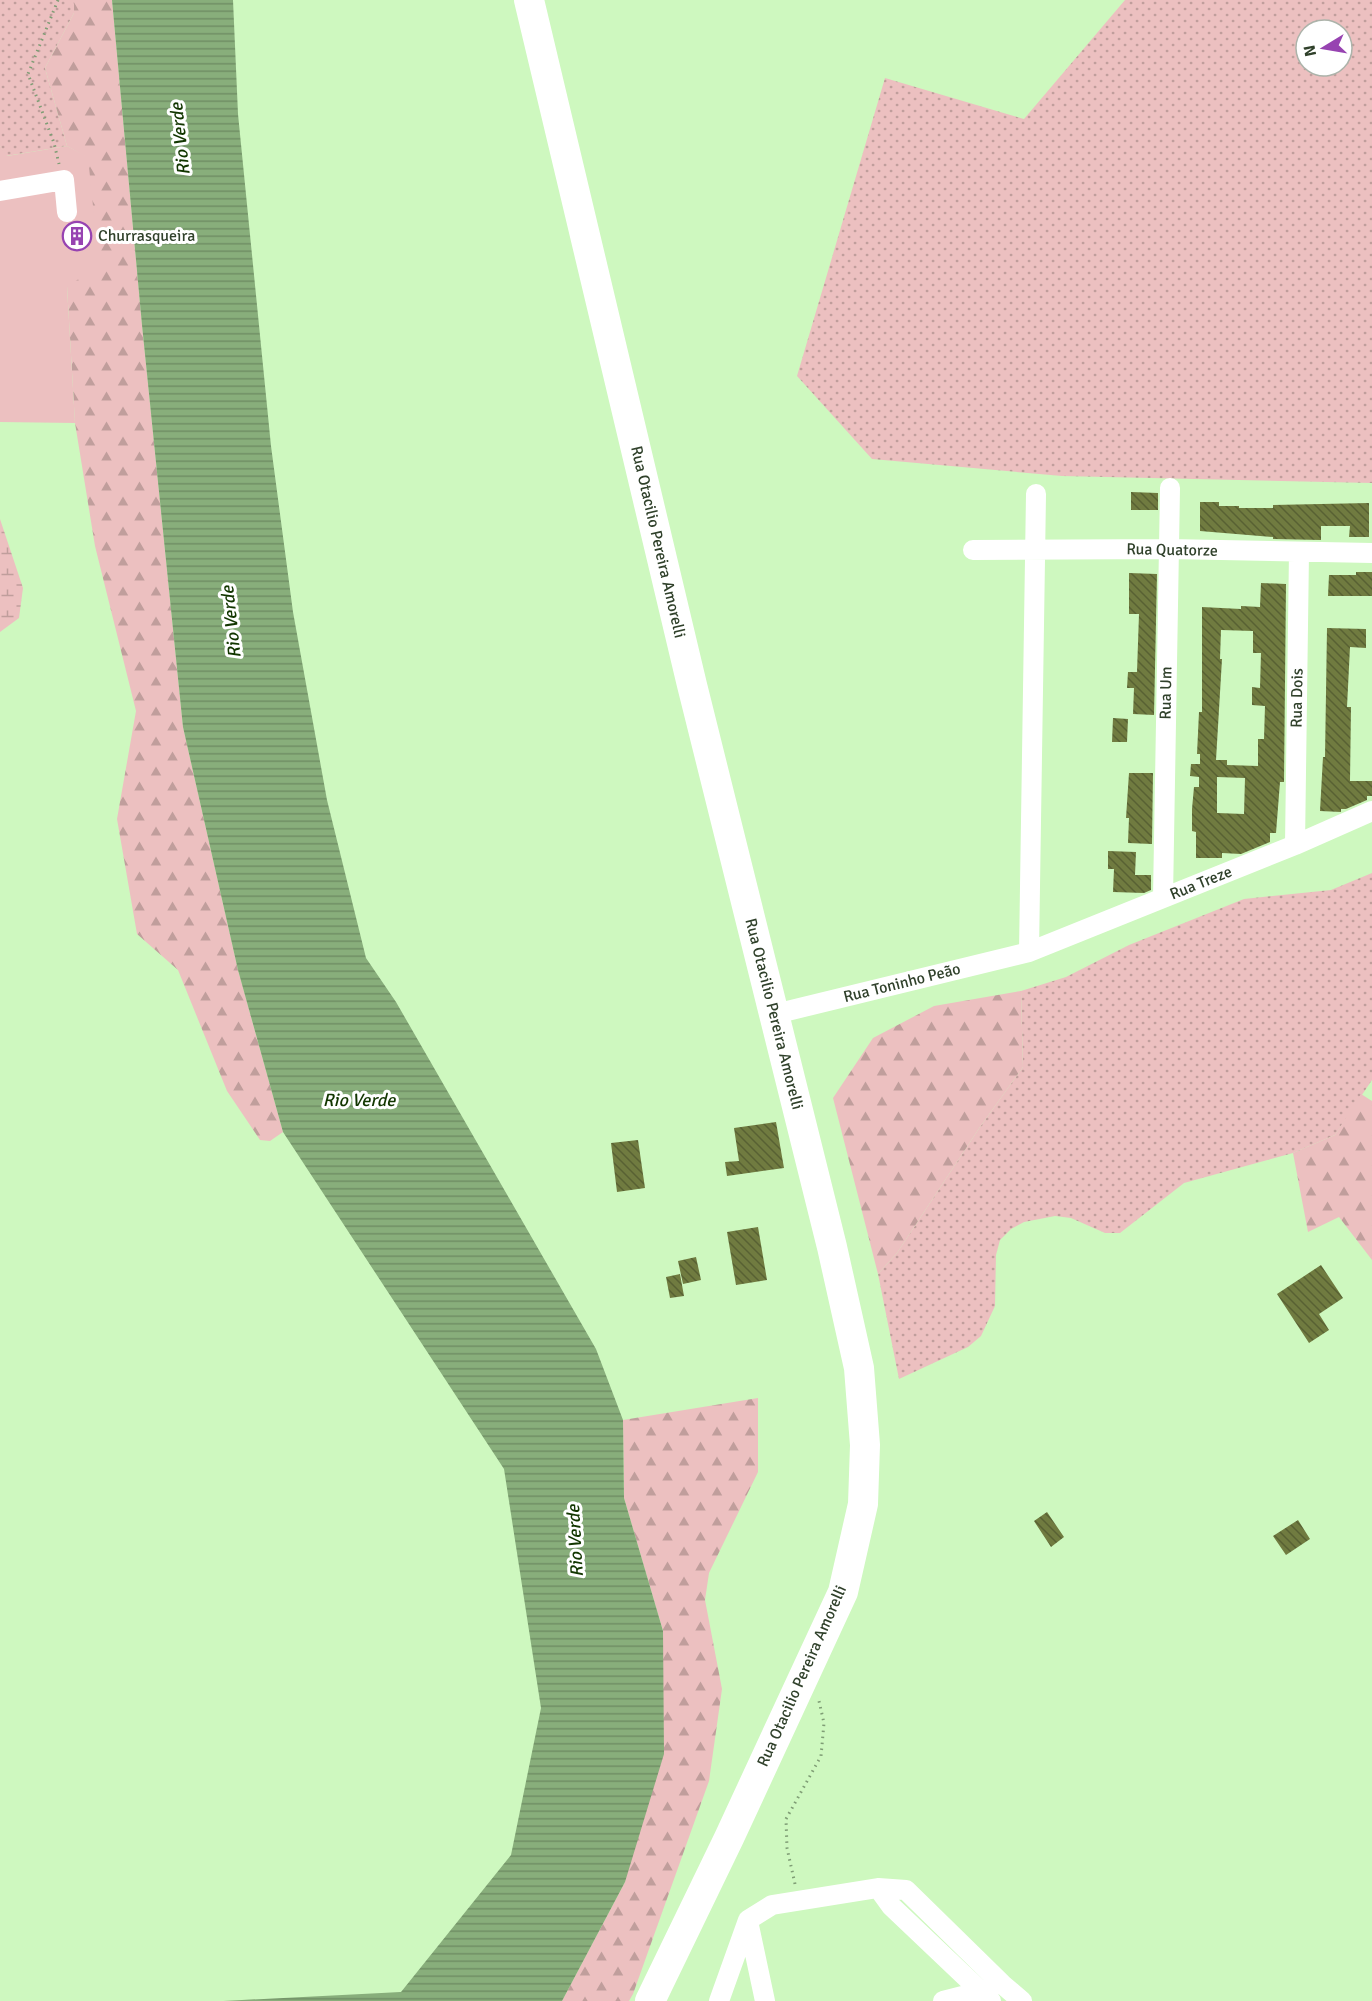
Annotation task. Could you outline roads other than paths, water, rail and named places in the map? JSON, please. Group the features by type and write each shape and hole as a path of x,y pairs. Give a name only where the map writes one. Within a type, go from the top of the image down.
{"main road":[{"name":"Rua Otacilio Pereira Amorelli","path":"529,0 689,673 832,1247 859,1368 865,1445 863,1504 843,1592 729,1838 650,2001"}],"street":[{"path":"0,191 64,180 67,212"},
{"name":"Rua Um","path":"1163,898 1170,488"},
{"path":"1029,952 1036,494"},
{"name":"Rua Quatorze","path":"973,550 1169,549 1372,553"},
{"name":"Rua Dois","path":"1295,845 1299,552"},
{"name":"Rua Treze","path":"1029,952 1295,845 1372,811"},
{"name":"Rua Toninho Peão","path":"775,1014 1029,952"},
{"path":"719,2001 748,1920 772,1905 878,1888 891,1906 992,1993"},
{"path":"748,1920 765,2001"},
{"path":"943,2001 992,1993 1022,2001"}],"water":[{"name":"Rio Verde","path":"112,0 233,0 238,114 271,446 293,612 327,800 366,958 396,1002 596,1349 623,1420 624,1498 663,1631 664,1754 625,1882 562,2001 223,2001 401,1992 511,1855 541,1708 504,1469 283,1132 238,970 183,727"}],"place":[{"name":"Churrasqueira","path":"77,236"}]}
